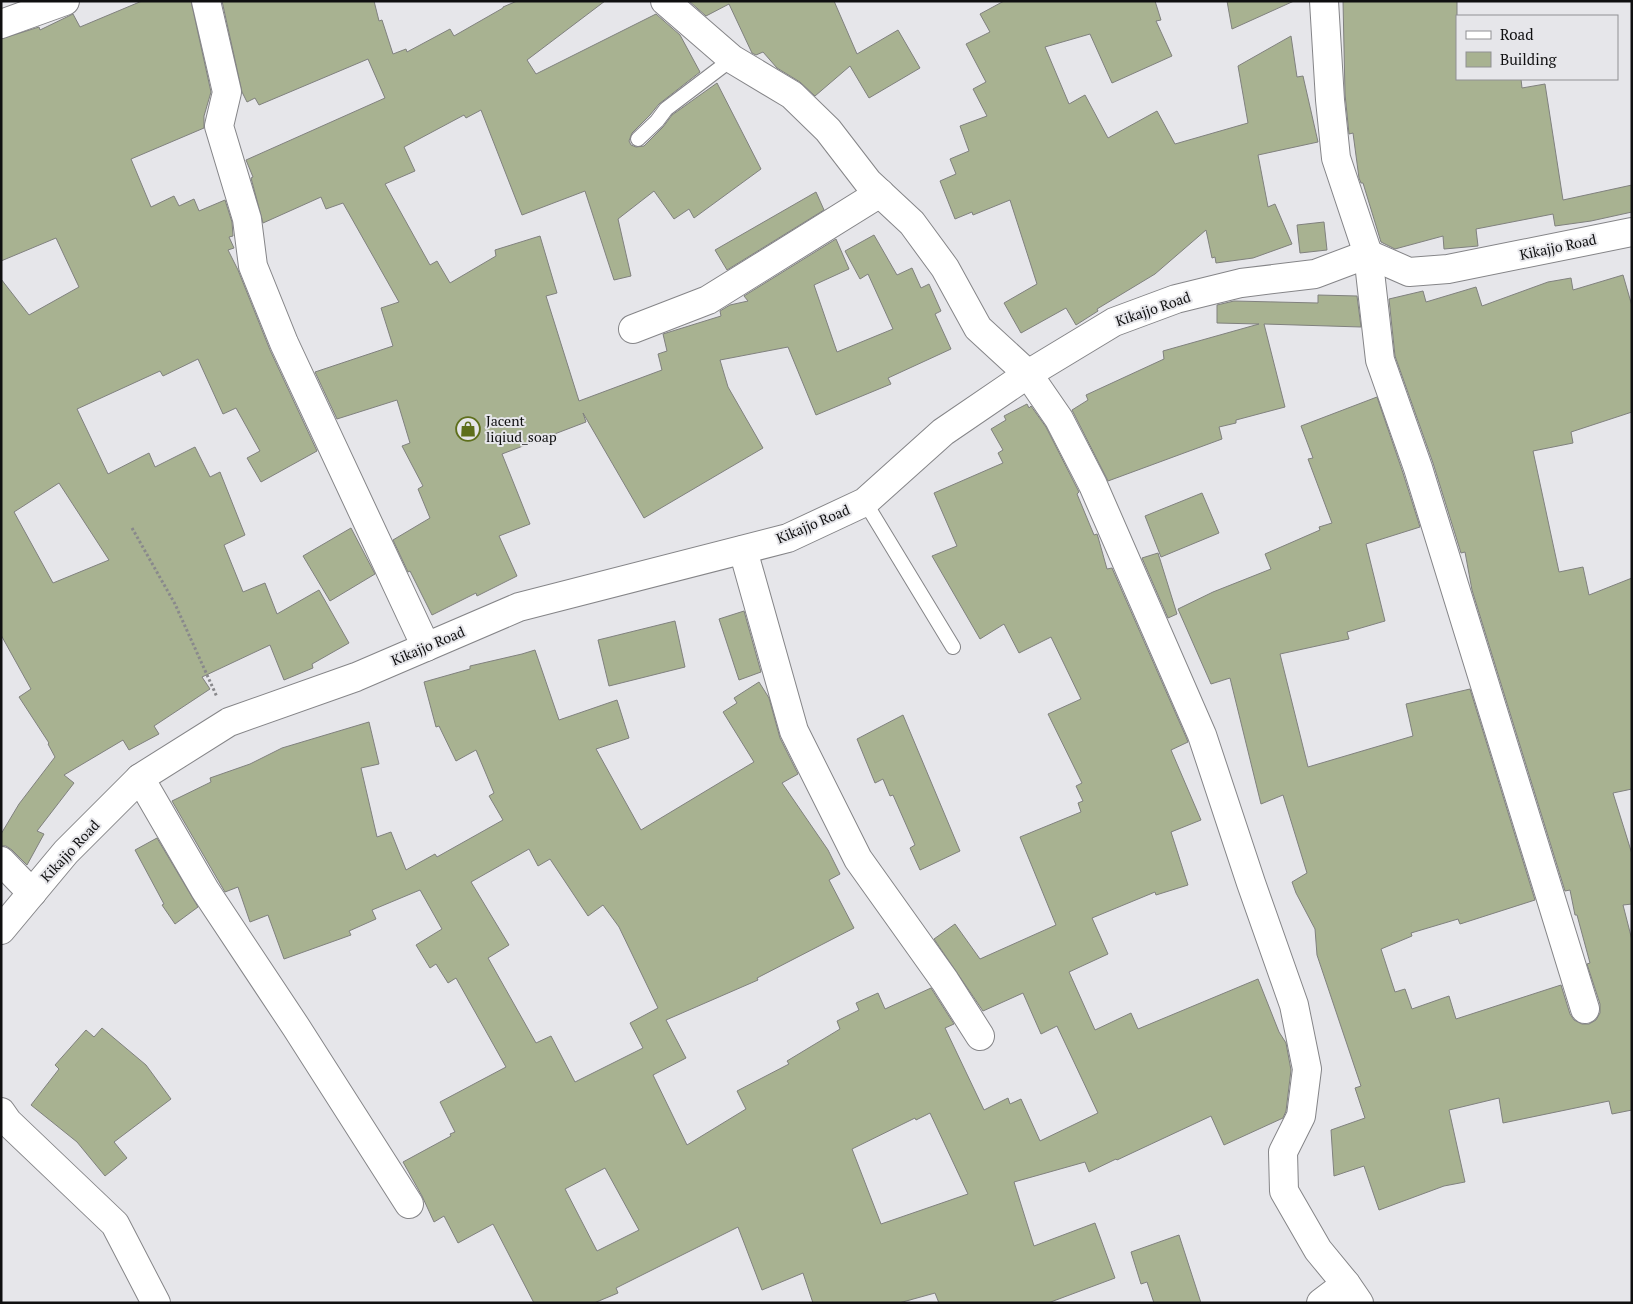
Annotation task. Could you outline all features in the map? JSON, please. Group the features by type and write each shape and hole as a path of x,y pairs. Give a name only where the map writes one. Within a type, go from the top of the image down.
{"street":[{"path":"1,24 65,1"},
{"path":"206,1 227,92 219,126 247,219 253,266 284,343 426,646"},
{"path":"664,1 732,59 792,95 828,130 868,182 912,223 944,268 978,328 1028,374 1059,419 1093,485 1202,735 1294,1005 1307,1069 1302,1116 1283,1152 1284,1191 1318,1250 1353,1293 1321,1303"},
{"path":"1324,1 1330,100 1336,158 1368,254 1380,360 1418,468 1586,1009"},
{"path":"633,329 708,300 880,193"},
{"name":"Kikajjo Road","path":"1,930 66,852 140,778 229,722 356,676 519,607 788,538 865,502 943,432 1028,374 1114,322 1176,299 1241,283 1315,274 1368,254 1409,272 1448,269 1632,232"},
{"path":"743,550 794,731 858,858 945,981 980,1036"},
{"path":"140,778 205,890 296,1027 409,1204"},
{"path":"1,861 32,893"},
{"path":"1,1112 8,1122 115,1224 156,1303"}],"lane":[{"path":"638,139 657,121 666,109 732,59"},
{"path":"865,502 953,647"}],"path":[{"path":"132,528 174,604 229,722"}],"building":[{"path":"142,1 191,1 211,92 204,116 204,128 131,159 151,207 174,196 179,206 194,199 199,211 225,200 232,222 233,236 229,237 234,248 228,250 270,350 317,451 261,482 247,458 260,451 236,408 223,414 198,359 163,376 160,371 77,409 108,474 149,453 155,467 195,447 210,477 220,472 245,535 224,545 243,592 265,583 277,614 319,590 349,643 312,664 313,668 284,680 270,645 202,677 210,689 154,726 159,734 129,750 123,740 64,775 74,783 37,831 44,834 27,865 12,850 6,846 1,846 1,834 19,804 55,757 49,743 19,697 31,689 1,635 1,279 29,315 79,287 56,238 1,261 1,39 39,27 40,30 73,14 80,27","holes":["59,483 109,560 53,583 14,512"]},
{"path":"222,1 374,1 379,21 382,20 393,54 406,49 407,52 450,29 454,36 503,7 517,1 605,1 527,60 536,74 656,14 680,35 700,72 659,104 632,133 629,141 631,145 636,147 644,146 672,115 717,83 761,169 694,218 689,209 674,219 654,191 618,219 631,276 614,280 585,191 522,215 481,110 466,118 464,115 404,147 415,171 385,184 430,265 437,261 450,283 496,256 495,250 540,236 557,293 546,296 579,401 662,370 658,354 667,351 663,334 721,316 720,311 730,305 748,301 744,296 836,239 849,269 814,285 837,352 893,329 868,274 860,279 845,251 874,235 897,275 912,268 921,288 929,284 941,311 935,314 951,349 888,378 891,384 816,415 788,347 720,360 728,387 763,448 644,518 583,413 586,422 502,454 530,524 499,536 517,576 477,596 476,593 432,615 393,540 430,518 418,489 423,486 402,446 410,443 397,400 337,419 315,372 393,346 381,308 399,302 343,203 326,209 321,197 263,223 251,178 253,177 246,160 385,98 368,59 259,105 255,98 247,102 242,92"},
{"path":"689,1 834,1 857,54 898,30 920,68 869,98 850,66 815,96 800,82 777,68 763,52 756,55 752,53 729,4 706,16"},
{"path":"1004,1 1155,1 1161,20 1156,21 1172,56 1112,83 1090,34 1045,47 1069,104 1085,95 1108,138 1157,111 1175,144 1248,123 1238,66 1291,36 1297,77 1303,76 1318,142 1258,155 1268,207 1275,204 1292,244 1253,258 1216,263 1215,257 1212,258 1206,230 1155,274 1097,309 1098,311 1076,325 1066,308 1021,333 1004,303 1037,284 1010,200 973,215 972,212 955,219 940,181 956,174 950,159 969,151 960,126 987,116 973,89 986,82 966,44 990,32 980,14"},
{"path":"1227,1 1294,1 1232,29"},
{"path":"1343,1 1457,1 1456,80 1521,80 1522,88 1545,84 1563,200 1632,185 1632,212 1591,221 1555,226 1553,214 1476,229 1478,246 1444,249 1443,236 1395,249 1381,242 1363,183 1361,183 1359,178 1353,133 1349,134 1345,94"},
{"path":"816,192 824,210 727,270 715,250"},
{"path":"1324,222 1327,250 1300,253 1297,225"},
{"path":"1623,275 1632,306 1632,412 1571,432 1573,443 1533,451 1559,572 1583,567 1589,595 1632,578 1632,789 1613,793 1632,854 1632,904 1623,905 1632,940 1632,1110 1612,1114 1609,1101 1503,1123 1499,1098 1449,1110 1465,1182 1444,1186 1379,1210 1364,1166 1334,1176 1331,1130 1365,1118 1355,1088 1361,1086 1317,955 1315,929 1292,882 1307,873 1283,795 1261,804 1230,678 1211,684 1178,609 1213,592 1271,569 1265,554 1320,530 1319,527 1332,523 1308,459 1313,458 1301,426 1377,397 1420,527 1366,544 1385,621 1347,632 1349,639 1280,654 1308,767 1413,736 1406,704 1470,689 1535,900 1460,924 1458,919 1411,933 1412,936 1381,949 1395,992 1405,989 1412,1009 1449,996 1456,1019 1561,985 1570,1014 1574,1020 1582,1024 1589,1024 1596,1020 1600,1013 1600,1004 1587,964 1590,963 1577,915 1575,915 1570,890 1565,891 1472,590 1465,552 1461,553 1433,463 1395,356 1389,299 1423,291 1426,302 1476,287 1482,306 1548,282 1571,278 1573,290"},
{"path":"1318,295 1357,296 1361,327 1264,324 1285,407 1236,420 1236,423 1219,427 1222,439 1108,481 1072,410 1088,400 1086,395 1164,359 1163,351 1259,324 1217,323 1217,305 1234,301 1318,303"},
{"path":"1027,404 1029,408 1031,406 1046,427 1079,492 1077,494 1094,535 1097,534 1107,569 1112,568 1188,742 1171,750 1201,820 1171,832 1188,885 1156,895 1155,892 1092,918 1108,954 1069,972 1095,1030 1131,1013 1138,1029 1258,979 1279,1032 1286,1043 1291,1070 1286,1111 1283,1118 1224,1145 1211,1116 1089,1172 1085,1162 1014,1182 1034,1246 1095,1223 1115,1278 1048,1303 939,1303 935,1293 899,1303 813,1303 803,1273 762,1290 738,1227 616,1288 618,1293 594,1303 534,1303 493,1224 458,1243 444,1216 434,1222 403,1162 455,1132 440,1102 506,1067 456,978 448,983 436,964 430,968 416,945 442,929 420,890 372,910 376,919 349,931 351,935 284,959 268,915 250,922 238,887 225,892 172,801 211,782 210,778 250,764 282,748 369,722 379,764 361,768 377,837 391,832 406,870 435,854 437,857 503,820 489,796 494,793 476,750 456,761 439,726 436,727 424,682 470,669 470,666 535,650 559,720 617,700 629,738 596,749 641,830 754,762 723,712 737,703 734,698 759,682 769,698 780,738 798,774 782,783 828,850 840,874 829,880 854,928 757,978 758,980 666,1020 686,1058 653,1075 687,1145 746,1109 737,1091 789,1064 787,1061 840,1029 837,1021 859,1010 856,1003 878,993 885,1009 931,988 954,1024 945,1028 984,1110 1008,1098 1010,1104 1021,1099 1040,1141 1098,1113 1057,1026 1041,1034 1023,993 983,1011 934,939 955,924 980,959 1056,925 1020,837 1081,812 1078,803 1083,801 1076,786 1082,783 1048,714 1081,699 1051,637 1019,653 1004,624 980,639 932,556 957,546 934,493 1003,463 998,453 1003,450 991,429 1006,420 1004,416","holes":["529,849 538,866 550,859 588,916 603,905 619,927 658,1008 630,1023 643,1048 575,1082 551,1036 536,1043 488,958 509,945 471,882","930,1113 968,1194 881,1224 852,1149 915,1118 916,1120","605,1168 639,1230 597,1251 565,1189"]},
{"path":"1202,493 1219,533 1161,557 1145,516"},
{"path":"351,528 375,574 330,601 303,556"},
{"path":"1158,553 1177,614 1168,618 1142,558"},
{"path":"744,611 761,672 739,680 719,619"},
{"path":"675,621 685,667 609,686 598,640"},
{"path":"903,715 960,851 920,870 910,848 915,845 893,795 890,796 883,779 875,783 857,739"},
{"path":"157,838 198,907 175,924 162,905 164,904 135,850"},
{"path":"102,1028 146,1065 171,1099 114,1142 127,1158 105,1176 77,1142 31,1105 59,1069 55,1065 86,1030 94,1037"},
{"path":"1179,1235 1201,1303 1154,1303 1147,1282 1141,1284 1131,1252"}],"place":[{"name":"Jacent liqiud_soap","path":"468,429"}]}
